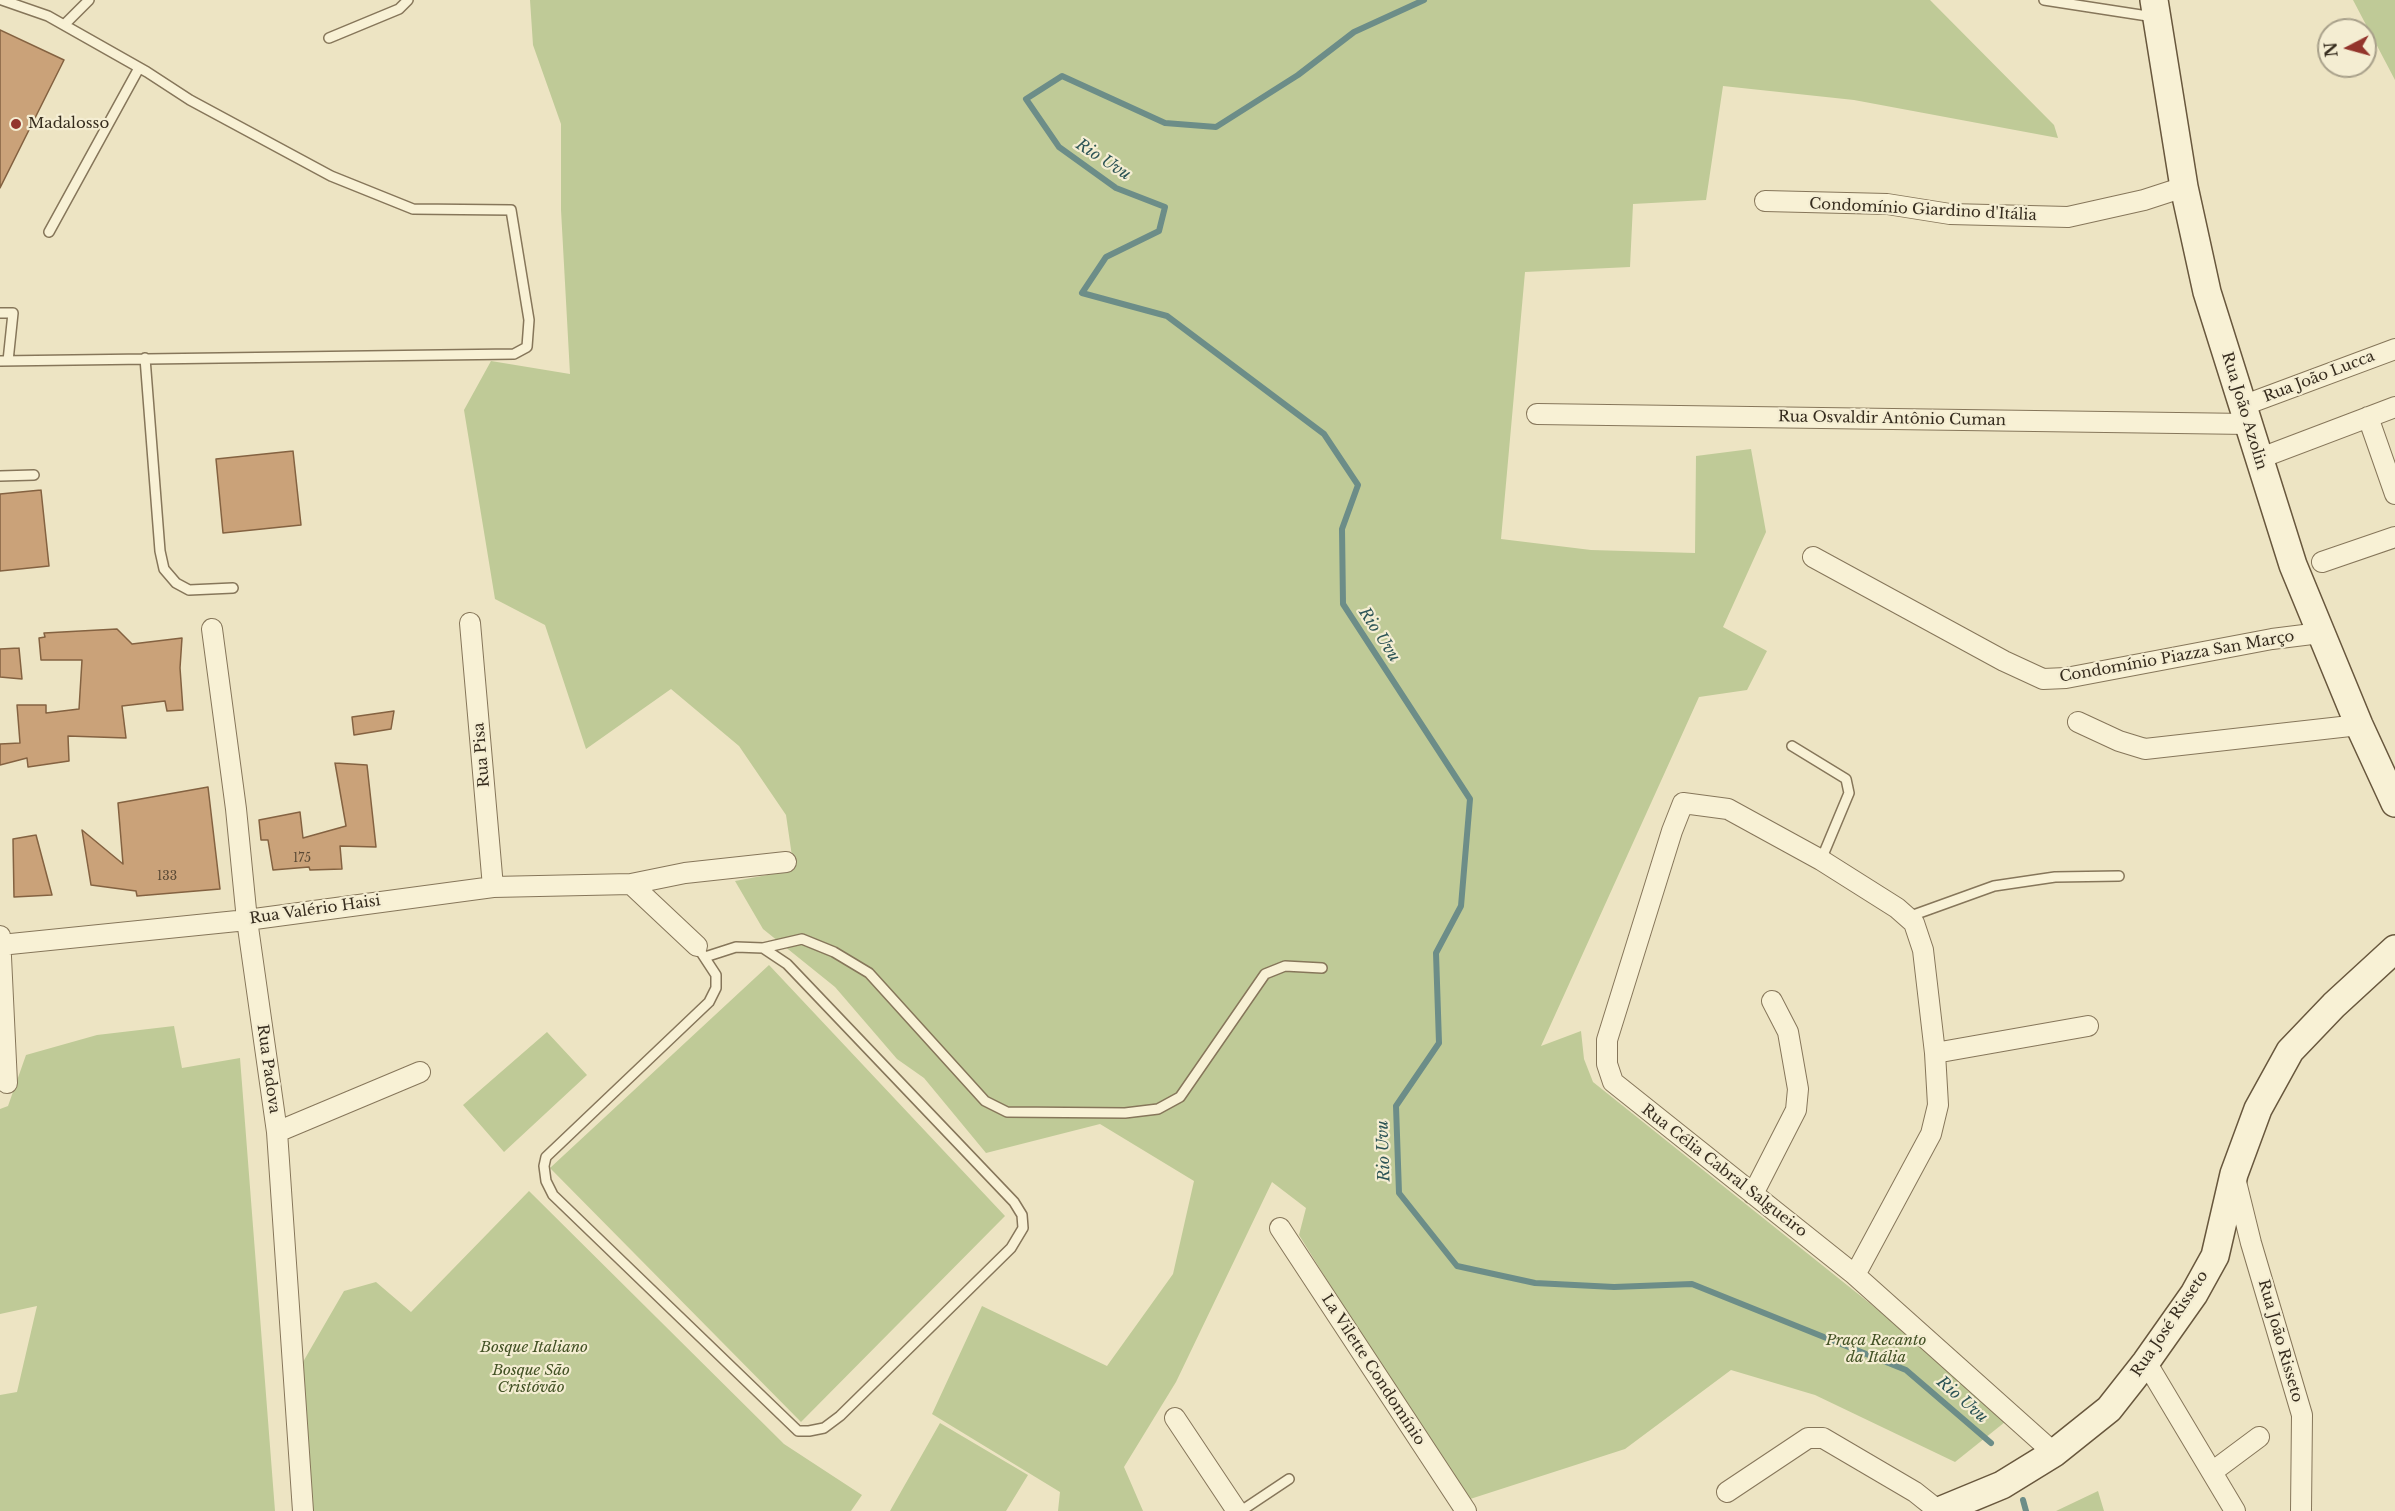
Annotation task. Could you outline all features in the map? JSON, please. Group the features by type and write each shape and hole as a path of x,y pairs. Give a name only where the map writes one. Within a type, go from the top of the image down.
{"street":[{"name":"Rua João Azolin","path":"2155,9 2184,187 2207,292 2293,565 2358,725 2395,804"},
{"name":"Condomínio Giardino d'Itália","path":"1765,201 1887,204 1950,214 2068,217 2144,200 2184,187"},
{"name":"Rua João Lucca","path":"2245,415 2395,349"},
{"path":"2258,459 2395,407"},
{"name":"Rua Osvaldir Antônio Cuman","path":"1537,414 2245,415"},
{"path":"2368,417 2395,494"},
{"path":"2322,562 2395,537"},
{"name":"Condomínio Piazza San Março","path":"1812,557 2004,661 2043,679 2066,678 2271,639 2320,633"},
{"name":"Rua Pisa","path":"470,623 494,887"},
{"name":"Rua Padova","path":"212,629 236,809 247,920 277,1132 303,1511"},
{"path":"2078,722 2119,741 2145,748 2358,725"},
{"name":"Rua Célia Cabral Salgueiro","path":"1821,860 1728,809 1683,803 1672,831 1607,1040 1607,1064 1613,1082 1855,1275 2054,1453"},
{"path":"1821,860 1898,908 1914,923 1923,950 1935,1053 1938,1105 1931,1134 1855,1275"},
{"name":"Rua Valério Haisi","path":"0,942 247,920 494,887 631,884 685,873 786,862"},
{"path":"631,884 701,952"},
{"path":"0,942 7,1083"},
{"name":"Rua José Risseto","path":"1939,1511 2002,1485 2054,1453 2109,1409 2146,1362 2194,1294 2215,1256 2235,1174 2258,1109 2290,1051 2334,1005 2395,949"},
{"path":"1753,1194 1796,1110 1798,1089 1790,1041 1773,1001"},
{"path":"1935,1053 2088,1026"},
{"path":"277,1132 420,1072"},
{"name":"Rua João Risseto","path":"2235,1174 2252,1244 2302,1415 2301,1511"},
{"name":"La Vilette Condomínio","path":"1280,1228 1467,1511"},
{"path":"2146,1362 2235,1511"},
{"path":"1175,1418 1239,1511"},
{"path":"2212,1472 2259,1437"},
{"path":"1727,1492 1808,1438 1823,1438 1915,1492 1939,1511"}],"lane":[{"path":"0,313 13,313 4,361 514,354 526,347 529,320 511,210 413,209 331,176 190,100 48,16 2,0"},
{"path":"63,25 89,0"},
{"path":"329,38 399,9 408,0"},
{"path":"2044,0 2155,9"},
{"path":"49,232 139,68"},
{"path":"145,358 160,551 164,569 176,584 189,590 233,588"},
{"path":"0,476 34,475"},
{"path":"1792,746 1846,779 1849,793 1821,860"},
{"path":"1907,917 1994,886 2055,877 2119,876"},
{"path":"763,948 787,964 1014,1203 1022,1215 1023,1227 1011,1248 840,1416 824,1428 798,1431 553,1195 546,1181 544,1166 546,1156 709,1002 716,988 716,975 701,952 736,947 763,948 802,939 834,952 869,973 985,1101 1006,1112 1125,1113 1158,1109 1180,1097 1264,974 1285,966 1322,968"},
{"path":"1239,1511 1289,1479"}],"green space":[{"name":"Praça Recanto da Itália","path":"530,0 1930,0 2054,125 2058,138 1854,100 1723,86 1706,200 1633,204 1630,267 1525,272 1501,539 1591,550 1695,553 1696,456 1751,449 1766,532 1723,627 1767,651 1747,690 1699,697 1541,1046 1581,1031 1584,1059 1593,1082 1932,1353 2005,1422 1955,1462 1815,1395 1731,1370 1625,1449 1464,1501 1299,1235 1306,1208 1272,1182 1176,1382 1124,1467 1143,1511 1058,1511 1060,1492 932,1414 982,1306 1107,1366 1173,1274 1194,1181 1100,1124 986,1153 924,1078 897,1059 835,987 763,929 735,881 794,870 786,815 739,746 671,689 586,749 545,625 495,599 464,410 491,361 570,374 561,210 561,124 533,45"},
{"path":"2353,0 2395,0 2395,80 2377,46 2377,18 2362,18"},
{"path":"769,965 1005,1216 801,1422 550,1168"},
{"path":"174,1026 182,1068 240,1058 275,1511 0,1511 0,1395 17,1392 37,1306 0,1314 0,1109 8,1106 26,1055 97,1035"},
{"path":"547,1032 587,1075 504,1152 463,1105"},
{"name":"Bosque São Cristóvão","path":"529,1191 784,1444 862,1495 851,1511 305,1511 292,1381 344,1291 376,1282 411,1312"},
{"path":"940,1423 1028,1475 1006,1511 890,1511"},
{"path":"2098,1491 2104,1511 2056,1511"}],"building":[{"name":"Madalosso","path":"0,30 64,60 0,188"},
{"path":"293,451 301,525 223,533 216,459"},
{"path":"41,490 49,566 0,571 0,494"},
{"path":"117,629 132,644 182,638 180,668 183,710 167,711 165,701 122,706 126,738 68,736 69,761 28,767 27,758 0,765 0,744 20,743 17,705 46,705 46,713 79,709 82,660 41,660 39,638 45,637 44,633"},
{"path":"19,648 22,679 0,677 0,649"},
{"path":"394,711 391,729 354,735 352,717"},
{"path":"335,763 367,765 376,847 340,846 342,869 310,870 309,867 273,870 268,840 261,840 259,820 300,812 303,838 346,826"},
{"path":"208,787 220,889 137,896 136,891 91,885 82,830 123,864 118,803"},
{"path":"36,835 52,895 14,897 13,839"}],"waterway":[{"name":"Rio Uvu","path":"1424,0 1354,32 1298,75 1216,127 1165,123 1062,76 1026,99 1059,147 1116,188 1165,207 1159,231 1106,257 1082,293 1167,316 1324,434 1358,485 1342,529 1343,604 1470,799 1461,906 1436,953 1439,1043 1396,1106 1399,1193 1457,1266 1535,1283 1614,1287 1692,1284 1906,1370 1991,1443"},
{"name":"Rio Uvu","path":"2023,1500 2026,1511"}],"place":[{"name":"Madalosso","path":"16,124"}],"park label":[{"name":"Bosque Italiano","path":"534,1348"}]}
